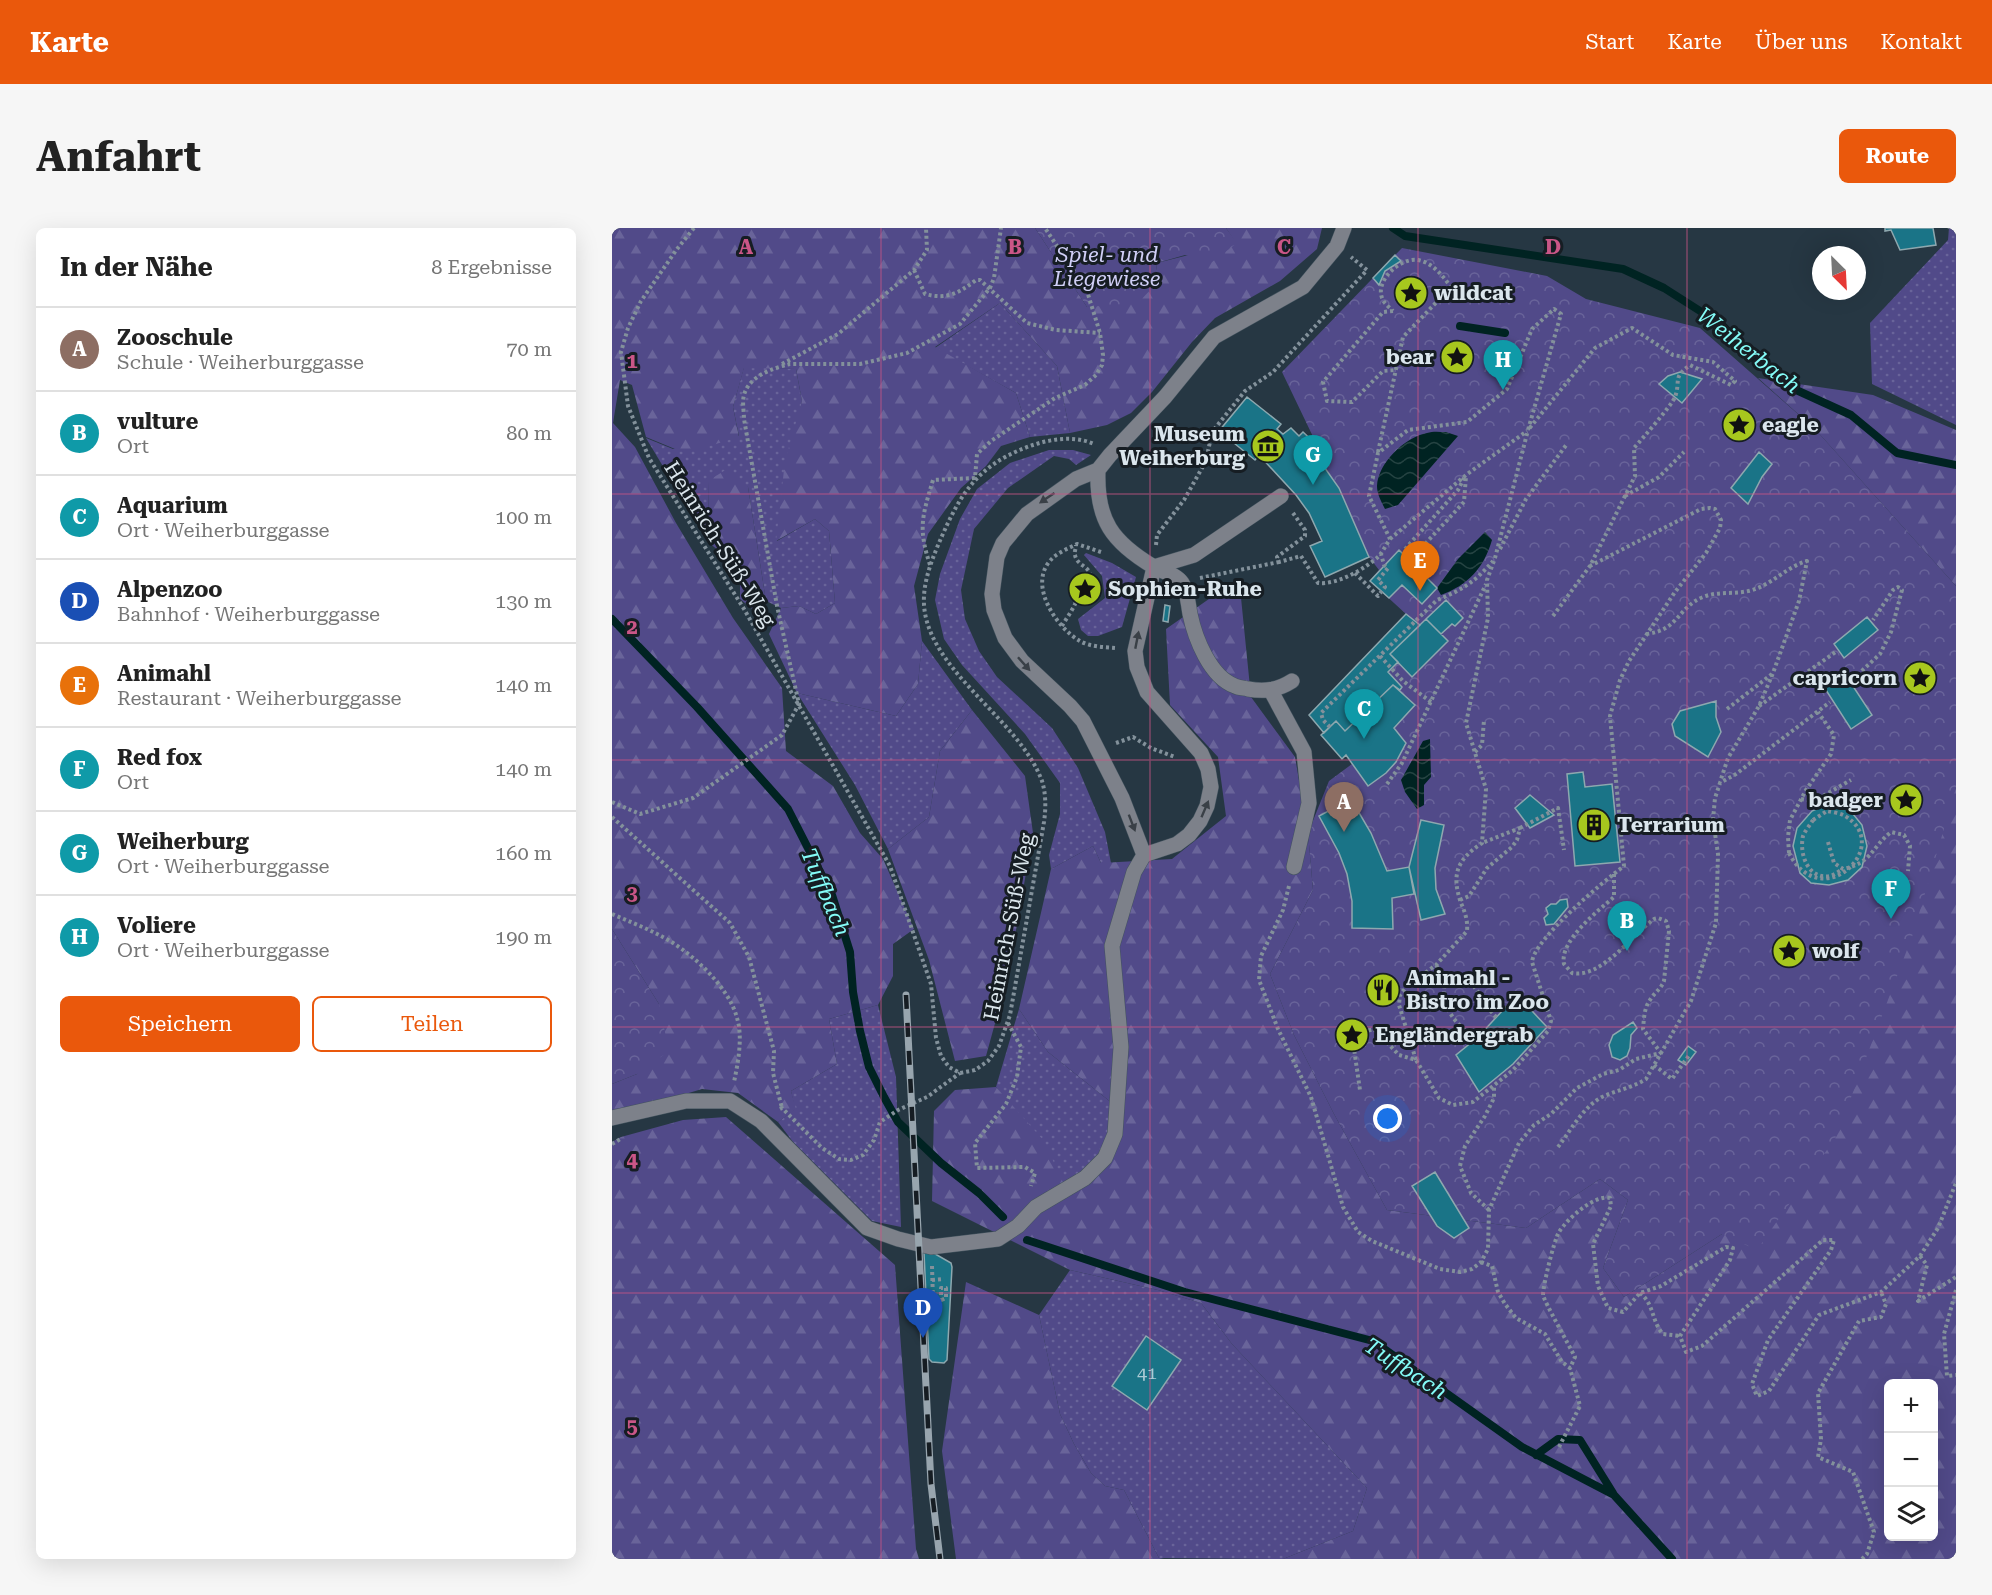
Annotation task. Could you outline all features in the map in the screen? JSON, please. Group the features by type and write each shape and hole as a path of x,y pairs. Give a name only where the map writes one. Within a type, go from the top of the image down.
{"street":[{"path":"1144,855 1122,798 1083,721 1070,706 1033,673 1013,650 999,626 992,594 997,557 1013,528 1041,503 1076,479 1098,470 1165,397 1214,337 1303,287 1337,246 1344,230"},
{"path":"1098,470 1097,491 1102,513 1113,534 1120,542 1154,567 1181,582 1198,643 1224,680 1235,686 1271,690 1281,688 1292,681"},
{"path":"1154,567 1194,555 1281,496"},
{"path":"612,1118 686,1101 730,1101 761,1121 867,1228 931,1247 998,1239 1018,1226 1036,1207 1085,1178 1105,1158 1115,1134 1121,1047 1112,946 1134,872 1144,855 1177,843 1189,835 1200,821 1207,806 1211,787 1208,769 1201,753 1147,692 1137,667 1135,651 1154,567"},
{"path":"1271,690 1304,752 1309,803 1294,867"}],"path":[{"name":"Heinrich-Süß-Weg","path":"694,228 641,302 628,328 621,352 628,406 650,458 744,609 890,866 931,984 936,1038 941,1056 949,1067 960,1072 975,1070 988,1061 999,1046 1008,1023 1046,802 1042,783 1033,762 1001,720 943,655 931,636 924,597 930,566 953,512 975,478 993,464 1013,453 1048,441 1086,440 1110,455"},
{"path":"612,802 640,814 693,798 782,735 799,704 777,606 744,420 744,394 758,375 838,334 914,270 927,250 926,228"},
{"path":"779,366 860,364 907,353 960,324 990,288 994,278 1001,228"},
{"path":"930,566 922,540 923,514 933,480 975,478 977,454 991,441 1055,398 1085,385 1096,375 1102,364 1100,333 1087,291 1045,228"},
{"path":"1390,539 1369,496 1395,370 1404,337 1450,287 1441,273 1430,264 1416,260 1402,262 1388,274 1381,289 1383,300 1393,311 1383,312 1323,382 1327,401 1352,402 1383,371 1395,370"},
{"path":"914,270 926,294 938,298 952,295 976,280 990,288 1027,323 1056,330 1100,333"},
{"path":"1154,567 1157,535 1184,500 1206,461 1212,432 1245,391 1273,372 1366,270"},
{"path":"1378,453 1408,430 1467,422 1507,389 1532,329 1554,309 1561,314 1488,580 1402,763 1387,784"},
{"path":"1181,582 1300,556 1318,583 1326,584 1354,573 1381,554 1390,539 1466,475 1528,430 1594,348 1632,328 1673,355 1713,362 1735,381 1731,385 1690,365 1680,372 1676,383 1675,398 1634,448 1635,476 1590,566 1553,616"},
{"path":"1330,727 1323,720 1321,712 1437,600 1461,591 1479,578 1495,558 1526,499 1567,444"},
{"path":"1624,497 1659,477 1684,452"},
{"path":"1405,549 1458,490 1466,475"},
{"path":"1413,557 1464,502 1466,475"},
{"path":"1564,850 1558,808 1520,828 1482,843 1469,852 1457,870 1456,886 1466,917 1467,931 1436,965 1407,986 1400,995 1399,1005 1416,1060 1438,1098 1453,1105 1473,1102 1513,1070 1548,1031 1551,1021 1532,962 1533,956 1590,892 1624,866 1610,716 1625,670 1646,634 1706,553 1720,528 1719,514 1715,509 1701,509 1590,566"},
{"path":"1279,562 1277,557 1305,536 1305,530"},
{"path":"1120,542 1112,555 1077,544 1056,555 1043,574 1045,594 1062,626 1081,642 1092,646 1135,651"},
{"path":"1062,626 1076,602 1077,589 1083,582 1090,580 1091,575 1075,555 1077,544"},
{"path":"1354,573 1378,596 1385,587 1378,580 1388,568 1384,565 1381,554"},
{"path":"1558,1147 1589,1106 1603,1097 1646,1079 1691,1001 1716,923 1718,854 1713,820 1715,798 1728,758 1759,706 1773,674 1799,601 1807,561 1799,563 1757,589 1705,596 1693,602 1668,627 1658,633 1646,634"},
{"path":"1482,843 1486,789 1466,723 1488,618 1488,580"},
{"path":"1853,679 1880,654 1891,632 1902,590 1898,587 1893,590 1873,620"},
{"path":"1759,706 1837,651"},
{"path":"1380,656 1403,681 1431,702"},
{"path":"1727,709 1773,674"},
{"path":"1720,783 1736,774 1830,702"},
{"path":"1818,712 1834,735 1831,754 1790,820 1788,837 1790,853 1804,871 1815,878 1831,879 1847,872 1858,859 1862,843 1856,826 1844,815 1827,811 1813,820 1803,835 1802,852 1806,867 1817,874 1830,876 1843,869 1858,866 1891,832 1904,835 1911,846 1908,871"},
{"path":"1475,752 1482,745 1484,720"},
{"path":"1098,750 1133,737 1151,748 1181,759"},
{"path":"1801,800 1814,801 1851,780"},
{"path":"612,817 730,923 749,957 774,1051 773,1073 782,1108 822,1148 839,1160 851,1160 863,1155 874,1140 880,1122 898,1110 927,1097 960,1072"},
{"path":"1460,900 1469,896 1487,868 1512,847 1517,840 1520,828"},
{"path":"1828,842 1834,863 1843,869"},
{"path":"1294,867 1283,910 1261,956 1259,980 1278,1029 1311,1097 1329,1163 1349,1220 1358,1232 1372,1241 1440,1269 1460,1272 1472,1269 1481,1262 1488,1249 1489,1210 1519,1143 1534,1125 1551,1114 1577,1088 1603,1074 1619,1070 1636,1059 1661,1053"},
{"path":"1614,874 1614,897 1576,932 1564,953 1564,964 1572,973 1584,974 1612,957 1654,919 1666,921 1669,931 1664,981 1649,1001 1643,1029 1661,1053"},
{"path":"612,914 661,936 691,957 722,987 738,1018 739,1055 730,1101"},
{"path":"1436,965 1446,978 1443,993 1446,1009 1456,1022 1476,1039"},
{"path":"1446,978 1459,977 1471,982 1486,1007 1497,1018"},
{"path":"1008,1023 1021,1047 1017,1077 1006,1104 975,1143 977,1168 1025,1167 1035,1173 1030,1190"},
{"path":"1360,1090 1352,1035 1374,1029 1399,1055 1416,1060"},
{"path":"1654,1065 1672,1079 1690,1054"},
{"path":"1489,1210 1471,1193 1460,1166 1465,1146 1494,1098 1494,1085"},
{"path":"761,1121 782,1108"},
{"path":"1680,1336 1686,1352 1702,1346 1823,1240 1833,1240 1831,1250 1768,1340 1752,1383 1757,1396 1769,1391 1819,1314 1881,1292 1920,1256 1938,1228 1956,1183"},
{"path":"1570,1368 1575,1357 1543,1296 1553,1246 1559,1232 1592,1201 1604,1196 1610,1198 1611,1206 1593,1245 1598,1286 1608,1308 1623,1312 1640,1293 1661,1286 1726,1247 1733,1248 1730,1260 1680,1336"},
{"path":"931,1247 936,1310"},
{"path":"1920,1256 1927,1266 1918,1301 1956,1276"},
{"path":"1481,1262 1492,1266 1498,1292 1516,1317 1545,1334 1562,1362 1570,1368 1580,1406 1559,1447"},
{"path":"935,1303 946,1298 946,1288 941,1288 941,1300 933,1300 931,1264 938,1267"},
{"path":"1956,1290 1944,1334 1947,1376 1956,1375"},
{"path":"1862,1559 1867,1554 1874,1532 1853,1472 1818,1457 1821,1438 1818,1393 1859,1321 1881,1317 1886,1304 1881,1292"},
{"path":"1640,1293 1648,1300 1658,1329 1663,1334 1680,1336"}],"green space":[{"path":"612,228 1035,228 1087,307 1154,286 1157,263 1236,243 1226,228 1322,228 1317,249 1280,281 1215,318 1192,342 1152,392 1131,413 1107,425 1070,433 1057,366 1000,303 935,347 1016,393 1030,437 1001,446 986,466 961,488 928,534 914,586 922,641 918,684 896,716 797,693 769,634 781,608 799,606 816,614 835,603 829,531 815,519 776,541 785,461 802,401 796,369 744,368 733,407 739,437 696,450 675,449 646,437 632,385 620,380 613,423 635,447 676,523 733,618 782,688 786,751 833,786 860,833 883,859 914,929 893,944 893,976 878,1005 829,1019 837,1064 791,1091 796,1109 778,1122 738,1093 702,1089 612,1116 612,1084 637,1074 659,1004 612,929"},
{"name":"Spiel- und Liegewiese","path":"1035,228 1226,228 1237,243 1212,262 1185,255 1157,263 1154,286 1138,303 1087,307"},
{"path":"1949,228 1956,228 1956,425 1872,384 1870,323 1948,240"},
{"path":"1402,248 1547,276 1586,299 1700,328 1815,429 1956,586 1956,788 1913,934 1836,1137 1757,1250 1722,1234 1624,1297 1603,1268 1628,1200 1600,1179 1526,1228 1387,1210 1294,1035 1270,974 1313,890 1308,833 1329,781 1352,764 1346,755 1342,759 1321,735 1324,732 1309,715 1406,614 1370,581 1379,570 1369,557 1339,488 1313,451 1317,445 1282,372"},
{"path":"1000,303 1057,366 1070,433 1030,437 1016,393 935,348"},
{"path":"744,367 796,369 802,401 777,541 815,519 829,531 835,603 816,614 799,606 781,608 766,601 748,487 708,481 709,543 646,438 673,449 739,436 733,407"},
{"path":"1758,378 1873,395 1956,430 1956,586 1815,429"},
{"path":"1049,450 1073,450 1091,455 1076,465 1069,459 1054,456 1008,488 974,529 961,590 965,619 979,651 997,677 1052,728 1078,768 1105,832 1111,863 1101,863 1093,846 1051,869 1049,855 1060,814 1060,783 1025,734 962,665 944,639 935,600 940,574 960,519 977,489 1010,463"},
{"path":"727,469 748,487 766,601 756,612 740,599 740,567 709,543 708,481"},
{"path":"1086,553 1112,563 1136,577 1122,627 1098,636 1088,636 1081,630 1078,619 1105,598 1102,576 1084,555"},
{"path":"1239,578 1251,697 1295,757 1308,833 1313,890 1270,974 1294,1035 1334,1114 1387,1210 1526,1228 1600,1179 1628,1200 1603,1268 1624,1297 1722,1234 1956,788 1956,1559 1283,1559 1353,1531 1367,1488 1232,1344 1201,1303 1158,1290 1070,1270 932,1201 934,1111 955,1090 996,1087 1044,1141 1066,1189 1105,1158 1117,1107 1048,1052 1019,1009 1051,869 1093,846 1101,863 1172,859 1226,816 1218,757 1170,705 1166,629"},
{"path":"922,641 972,710 940,751 929,817 888,849 855,785 797,693 896,716 918,684"},
{"path":"972,710 1025,776 1033,833 1008,976 986,1056 955,1061 929,960 888,849 929,817 940,751"},
{"path":"612,929 659,1004 669,1051 637,1074 612,1084"},
{"path":"878,1005 896,1077 901,1227 872,1221 793,1142 778,1122 795,1109 791,1091 837,1064 829,1019"},
{"path":"1019,1009 1048,1052 1117,1107 1105,1158 1066,1189 1014,1110 996,1087"},
{"path":"726,1117 895,1265 916,1549 919,1559 612,1559 612,1142 621,1137 683,1120"},
{"path":"1070,1270 1158,1290 1201,1303 1232,1344 1367,1488 1353,1531 1283,1559 1159,1558 1124,1490 1105,1486 1091,1473 1060,1414 1039,1315"},
{"path":"966,1282 1039,1315 1060,1414 1074,1444 1091,1473 1105,1486 1124,1490 1159,1558 1164,1559 956,1559 942,1451"}],"water":[{"path":"1446,432 1458,436 1398,505 1385,509 1378,495 1377,486 1387,460 1402,445 1419,435"},
{"path":"1485,532 1492,540 1479,567 1467,581 1441,595 1437,588 1458,559"},
{"path":"1430,739 1431,777 1424,785 1424,805 1417,809 1405,792 1401,780 1423,741"}],"building":[{"path":"1885,228 1933,228 1936,245 1900,250 1891,230 1885,231"},
{"path":"1395,255 1401,261 1385,271 1379,285 1373,278"},
{"path":"1680,372 1702,379 1682,403 1659,384 1668,376"},
{"path":"1247,397 1281,424 1277,429 1283,434 1291,428 1299,436 1303,432 1318,446 1313,451 1339,488 1369,557 1325,577 1310,546 1322,541 1309,513 1296,495 1259,455 1255,460 1219,431"},
{"path":"1759,452 1772,464 1762,477 1748,504 1731,488"},
{"path":"1399,550 1437,588 1422,604 1402,585 1389,598 1370,581"},
{"path":"1446,600 1463,618 1441,634 1426,619"},
{"path":"1165,605 1170,606 1168,622 1163,621"},
{"path":"1406,614 1420,625 1390,654 1398,662 1388,672 1402,687 1400,690 1393,685 1345,731 1336,721 1324,733 1309,715"},
{"path":"1867,617 1878,630 1844,658 1834,644"},
{"path":"1426,619 1448,641 1412,677 1390,654"},
{"path":"1845,674 1872,715 1851,729 1824,687"},
{"path":"1393,685 1415,705 1394,728 1406,743 1396,762 1386,773 1368,786 1346,755 1342,759 1321,735 1336,721 1345,731"},
{"path":"1716,701 1716,717 1721,732 1708,757 1675,736 1672,724 1680,711"},
{"name":"Terrarium","path":"1583,772 1585,787 1612,784 1620,862 1575,866 1567,774"},
{"path":"1530,795 1554,815 1530,828 1515,808"},
{"path":"1351,799 1371,833 1387,871 1409,867 1414,894 1392,898 1393,929 1352,928 1352,901 1347,874 1339,853 1319,816"},
{"path":"1832,802 1849,809 1862,825 1867,846 1862,867 1848,880 1829,885 1811,883 1800,873 1793,846 1797,828 1812,811"},
{"path":"1421,820 1444,825 1435,868 1436,889 1445,914 1421,920 1409,867"},
{"path":"1567,899 1568,907 1554,924 1546,925 1544,918 1548,914 1546,908 1560,900"},
{"name":"Animahl - Bistro im Zoo","path":"1380,978 1394,985 1388,1001 1373,995"},
{"path":"1517,995 1547,1027 1513,1064 1479,1092 1456,1055 1478,1037"},
{"path":"1633,1022 1637,1028 1631,1035 1627,1056 1620,1060 1612,1057 1609,1045 1613,1035"},
{"path":"1688,1046 1696,1052 1686,1065 1678,1060"},
{"path":"1435,1172 1469,1228 1454,1238 1437,1226 1412,1186"},
{"path":"930,1251 951,1263 952,1267 947,1360 944,1363 932,1362 929,1359 924,1253"},
{"path":"1146,1336 1181,1360 1147,1410 1112,1386"}],"waterway":[{"name":"Weiherbach","path":"1393,228 1405,236 1623,269 1664,288 1722,325 1761,366 1794,389 1851,415 1897,453 1956,465"},
{"path":"1460,326 1505,333"},
{"name":"Tuffbach","path":"612,619 697,707 788,809 832,895 850,952 853,992 869,1067 884,1097 898,1122 1003,1217"},
{"name":"Tuffbach","path":"1027,1240 1185,1292 1373,1341 1522,1447 1614,1495 1672,1559"},
{"path":"1536,1455 1558,1439 1580,1440 1613,1493"}],"railway":[{"path":"906,995 931,1484 940,1559"}],"place":[{"name":"wildcat","path":"1411,293"},
{"name":"bear","path":"1457,357"},
{"name":"Voliere","path":"1503,390"},
{"name":"eagle","path":"1739,425"},
{"name":"Museum Weiherburg","path":"1268,446"},
{"name":"Weiherburg","path":"1313,485"},
{"name":"Sophien-Ruhe","path":"1085,589"},
{"name":"Animahl","path":"1420,591"},
{"name":"capricorn","path":"1920,678"},
{"name":"Aquarium","path":"1364,739"},
{"name":"badger","path":"1906,800"},
{"name":"Terrarium","path":"1594,825"},
{"name":"Zooschule","path":"1344,832"},
{"name":"Red fox","path":"1891,919"},
{"name":"vulture","path":"1627,951"},
{"name":"wolf","path":"1789,951"},
{"name":"Animahl - Bistro im Zoo","path":"1383,990"},
{"name":"Engländergrab","path":"1352,1035"},
{"name":"Alpenzoo","path":"923,1338"}]}
